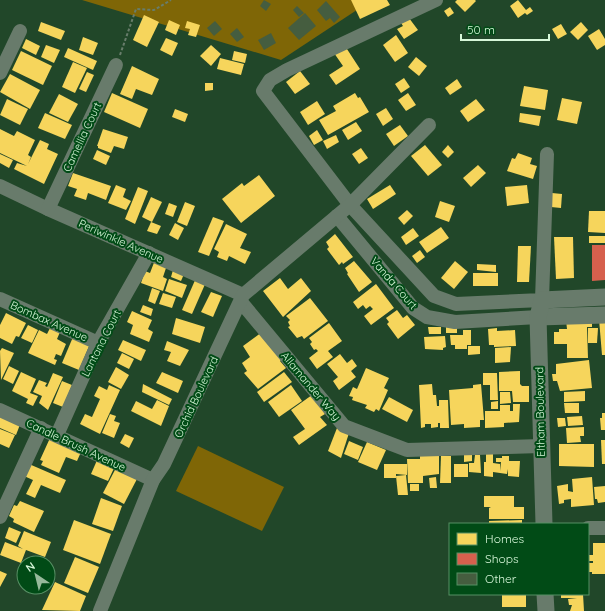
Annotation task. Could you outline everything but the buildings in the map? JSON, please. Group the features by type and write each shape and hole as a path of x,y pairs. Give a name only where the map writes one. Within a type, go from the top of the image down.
{"street":[{"path":"436,0 286,70 270,80 263,91 350,205 434,296 456,304 605,297"},
{"path":"0,72 20,31"},
{"name":"Camellia Court","path":"48,209 116,65"},
{"name":"Orchid Boulevard","path":"100,611 152,480 164,464 242,299 350,205 429,125"},
{"path":"542,300 547,154"},
{"name":"Periwinkle Avenue","path":"0,186 48,209 149,253 242,299"},
{"name":"Vanda Court","path":"337,216 413,308 427,317 455,322 538,317"},
{"name":"Lantana Court","path":"57,435 98,344 149,253"},
{"name":"Bombax Avenue","path":"0,299 98,344"},
{"name":"Allamander Way","path":"242,299 344,426 407,450 541,446"},
{"name":"Eltham Boulevard","path":"542,300 538,317 544,523"},
{"path":"538,317 605,315"},
{"name":"Candle Brush Avenue","path":"0,410 152,480"},
{"path":"0,517 41,428"},
{"path":"589,528 605,528"},
{"path":"545,595 546,611"}],"path":[{"path":"116,65 136,9 154,10 171,0"}],"shaded area":[{"path":"82,0 372,0 281,60"},
{"path":"198,446 284,487 262,531 176,491"}]}
